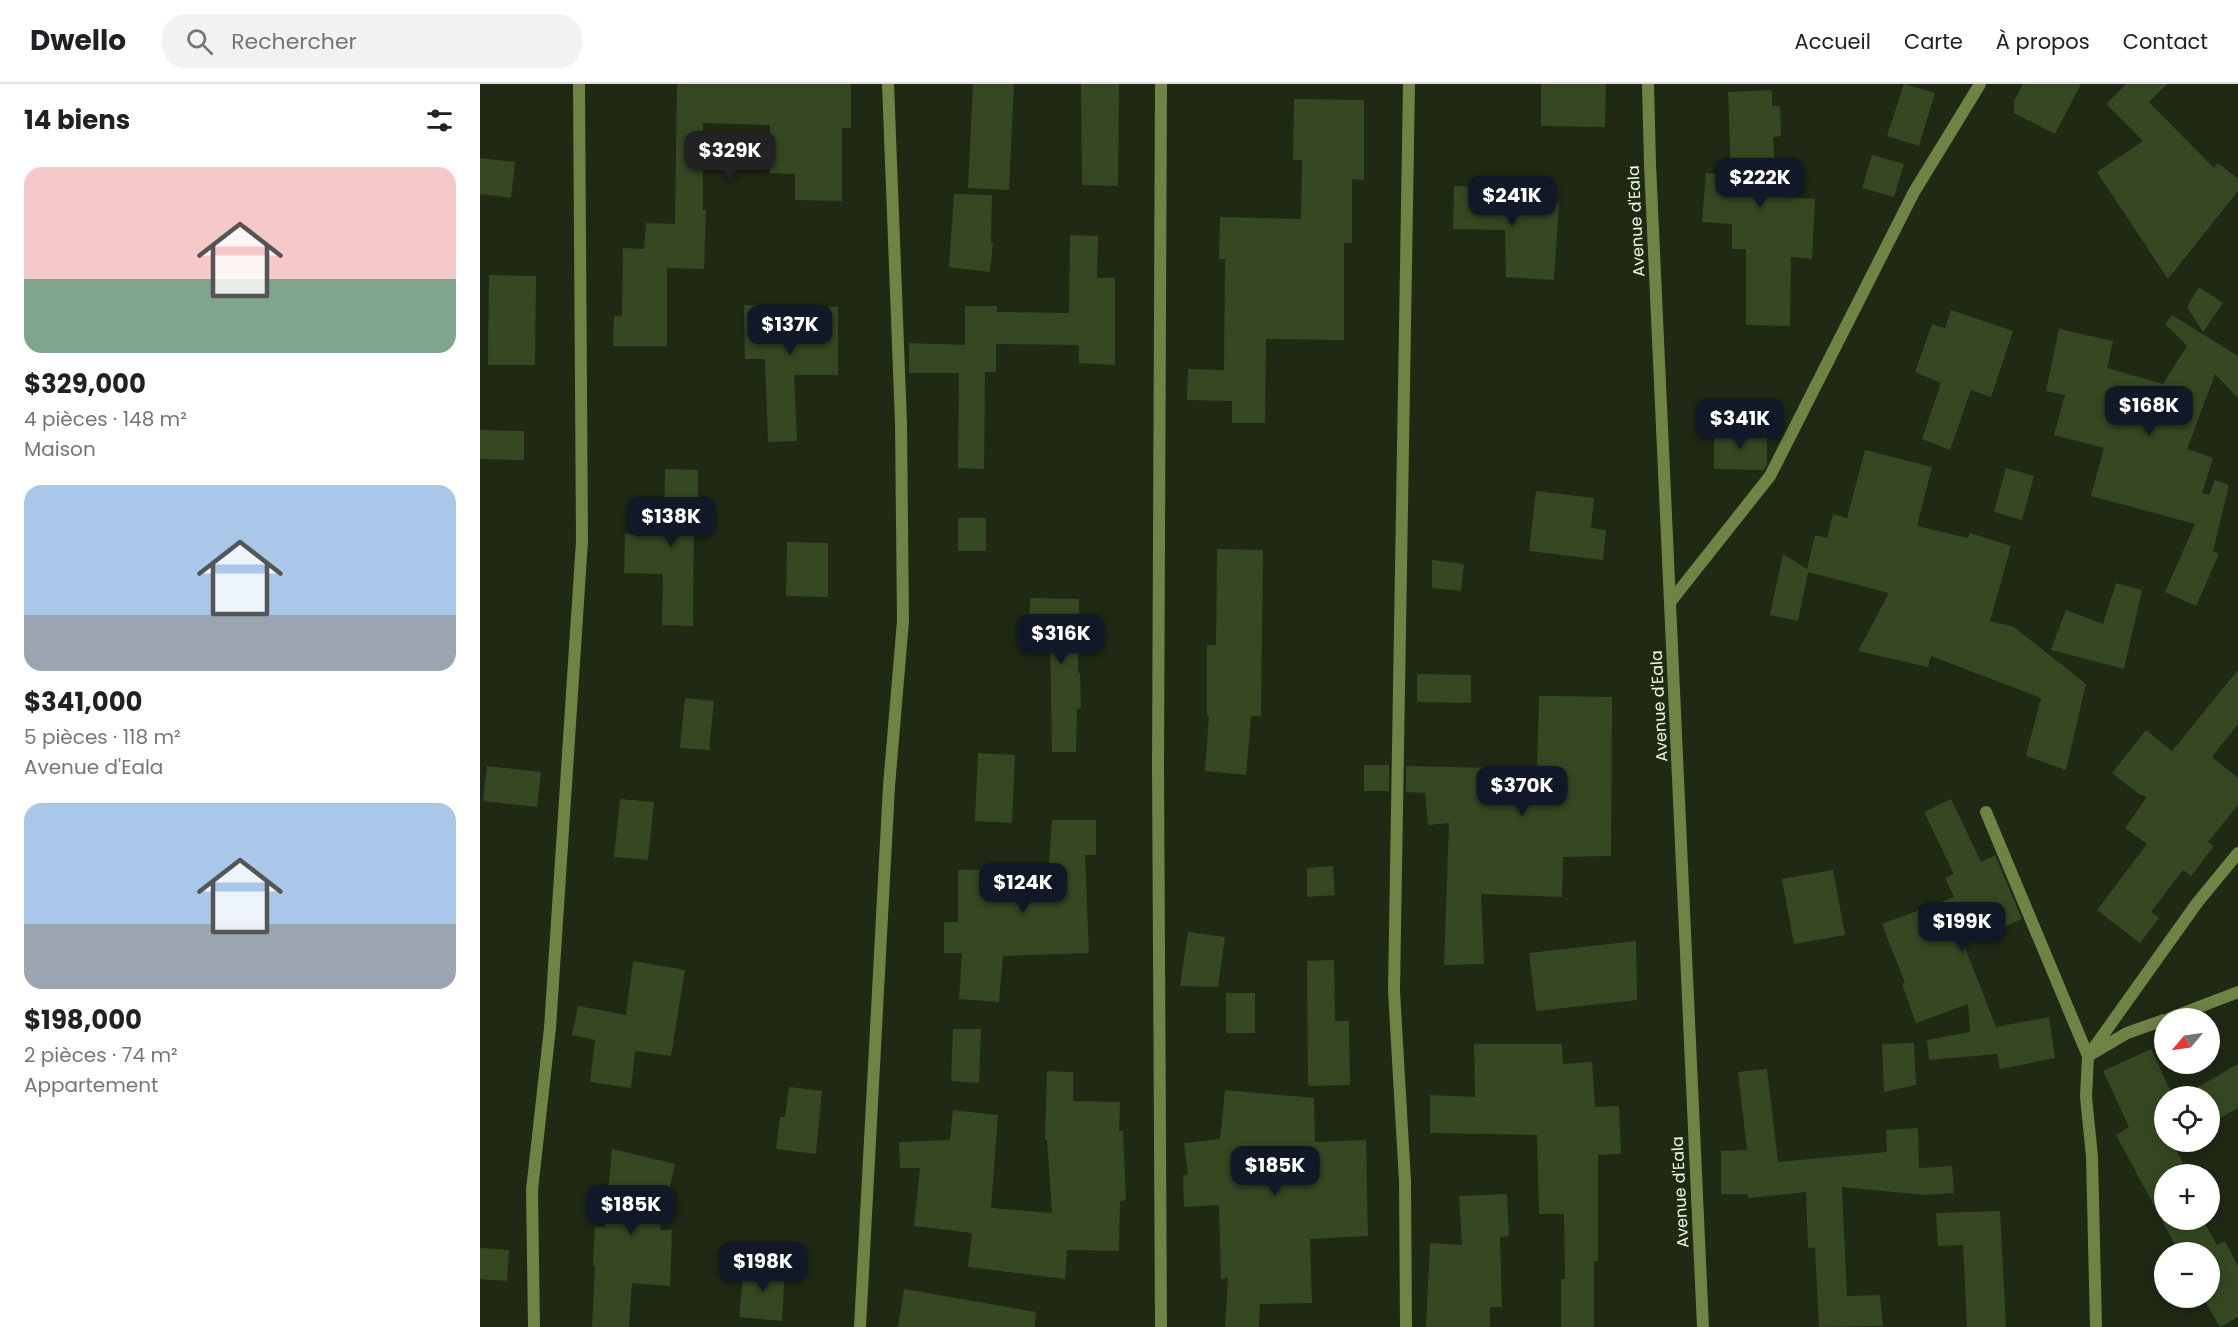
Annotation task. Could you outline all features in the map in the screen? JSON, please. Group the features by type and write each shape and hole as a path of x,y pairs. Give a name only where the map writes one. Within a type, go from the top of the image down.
{"street":[{"path":"534,1327 532,1190 550,1028 582,541 579,84"},
{"path":"860,1327 889,798 903,621 900,411 888,84"},
{"path":"1161,84 1158,753 1161,1327"},
{"path":"1406,1327 1405,1181 1394,991 1409,84"},
{"name":"Avenue d'Eala","path":"1648,84 1703,1327"},
{"path":"1671,602 1770,476 1914,192 1980,84"},
{"path":"1986,812 2088,1056 2086,1097 2092,1157 2096,1327"},
{"path":"2088,1056 2197,903 2238,853"},
{"path":"2196,1008 2238,992"},
{"path":"2088,1056 2127,1033 2154,1024"}],"building":[{"path":"677,84 851,84 851,128 842,128 842,201 795,200 795,174 770,173 770,125 703,123 703,210 706,210 704,269 667,268 667,346 613,346 614,316 622,316 623,248 644,249 646,223 675,224"},
{"path":"973,84 1014,84 1009,190 968,188"},
{"path":"1081,84 1119,84 1118,186 1082,185"},
{"path":"1541,84 1606,84 1605,127 1541,126"},
{"path":"1904,84 1935,93 1919,146 1887,136"},
{"path":"2023,84 2081,84 2055,134 2014,113 2014,101"},
{"path":"2126,84 2167,84 2149,102 2214,168 2218,163 2238,179 2238,191 2168,279 2097,172 2143,141 2106,104"},
{"path":"1772,90 1772,106 1780,106 1781,136 1773,137 1777,197 1815,199 1812,259 1791,257 1790,326 1746,325 1746,249 1732,249 1732,224 1702,222 1706,173 1731,175 1728,92"},
{"path":"1294,99 1364,100 1364,180 1352,179 1352,243 1344,243 1344,340 1266,339 1265,423 1232,423 1232,401 1187,400 1188,369 1224,370 1225,259 1219,259 1220,217 1301,219 1302,160 1293,160"},
{"path":"1872,155 1904,164 1894,197 1862,188"},
{"path":"480,158 515,162 511,198 480,194"},
{"path":"1454,186 1517,187 1517,203 1559,204 1554,280 1506,277 1505,230 1453,229"},
{"path":"954,194 992,195 991,243 993,243 990,272 949,267"},
{"path":"1070,235 1098,236 1097,278 1115,278 1115,365 1079,363 1079,345 996,344 996,372 985,372 984,469 958,468 959,373 909,373 909,343 965,345 965,306 997,306 997,312 1069,313"},
{"path":"489,275 536,276 535,365 488,365"},
{"path":"2199,287 2223,303 2203,332 2187,307"},
{"path":"744,305 838,307 838,375 794,375 797,441 768,442 765,359 745,359"},
{"path":"1951,310 2013,331 1991,397 1971,390 1950,450 1922,439 1941,383 1915,372 1932,324 1945,328"},
{"path":"2172,315 2238,356 2238,398 2215,374 2187,449 2213,458 2202,493 2209,495 2215,480 2229,485 2213,551 2219,554 2196,606 2165,592 2195,524 2091,496 2104,448 2054,435 2065,395 2046,391 2059,329 2113,341 2107,368 2163,384 2187,346 2165,324"},
{"path":"480,430 524,431 524,460 480,459"},
{"path":"1714,431 1767,432 1767,464 1764,470 1714,469"},
{"path":"1865,450 1932,467 1917,526 1968,538 1970,533 2011,546 1990,621 2014,627 2086,684 2066,770 2026,756 2041,698 1931,656 1928,667 1858,651 1889,593 1808,572 1798,621 1770,615 1783,554 1807,569 1815,535 1827,538 1833,514 1847,518"},
{"path":"2006,468 2034,476 2022,520 1994,512"},
{"path":"665,469 698,470 698,518 694,518 693,626 662,625 663,574 624,573 625,534 664,535"},
{"path":"1536,491 1594,498 1591,528 1606,530 1603,560 1529,551"},
{"path":"958,518 986,518 986,551 958,551"},
{"path":"787,542 828,543 828,597 786,596"},
{"path":"1217,549 1263,550 1261,716 1251,716 1246,775 1205,771 1209,716 1207,716 1207,645 1216,645"},
{"path":"1432,560 1464,564 1461,591 1432,588"},
{"path":"2116,583 2142,590 2124,669 2051,650 2066,610 2103,624"},
{"path":"1030,598 1079,599 1078,673 1080,673 1081,708 1077,709 1076,752 1052,752 1050,633 1029,633"},
{"path":"2238,670 2238,724 2212,757 2238,778 2238,805 2208,842 2214,846 2191,876 2183,870 2151,912 2159,918 2140,943 2097,910 2147,844 2125,828 2147,797 2139,794 2112,773 2146,730 2172,751"},
{"path":"1417,674 1471,675 1471,703 1417,702"},
{"path":"1539,696 1612,697 1611,856 1563,857 1562,897 1481,894 1484,964 1444,965 1449,823 1428,825 1425,793 1406,792 1406,766 1537,769"},
{"path":"685,698 714,701 709,750 680,748"},
{"path":"978,753 1015,755 1012,823 975,821"},
{"path":"1364,765 1389,765 1389,791 1364,791"},
{"path":"487,766 541,772 537,807 483,801"},
{"path":"620,799 654,802 648,860 614,857"},
{"path":"1951,799 1981,862 1995,855 2022,919 1964,945 1996,1027 2049,1017 2055,1058 2000,1069 1997,1054 1929,1060 1927,1040 1970,1032 1968,1004 1916,1023 1902,984 1905,983 1882,924 1954,897 1945,878 1954,874 1924,812"},
{"path":"1052,820 1096,820 1096,855 1085,855 1089,953 1003,956 999,1002 959,999 962,953 944,953 944,922 958,922 958,870 991,870 991,894 1047,894"},
{"path":"1333,866 1335,895 1307,897 1307,868"},
{"path":"1833,870 1845,935 1794,944 1782,879"},
{"path":"1188,932 1225,937 1218,987 1180,986"},
{"path":"1636,941 1637,1000 1536,1011 1529,953"},
{"path":"1334,960 1335,1021 1349,1021 1350,1085 1308,1086 1307,961"},
{"path":"633,961 685,970 671,1056 635,1051 631,1088 590,1082 595,1040 572,1035 578,1006 626,1015"},
{"path":"1226,993 1255,993 1255,1033 1226,1033"},
{"path":"953,1029 981,1029 979,1083 951,1081"},
{"path":"1914,1043 1916,1085 1884,1092 1882,1044"},
{"path":"1474,1044 1562,1044 1563,1064 1592,1062 1595,1107 1619,1106 1621,1154 1598,1155 1598,1261 1594,1261 1594,1327 1561,1327 1561,1279 1565,1279 1564,1214 1539,1214 1537,1135 1430,1133 1430,1095 1475,1097"},
{"path":"2151,1049 2154,1055 2154,1074 2163,1074 2168,1086 2154,1086 2154,1152 2178,1152 2183,1163 2154,1164 2154,1206 2116,1135 2129,1127 2103,1071"},
{"path":"2238,1064 2238,1108 2220,1118 2220,1086 2200,1086"},
{"path":"1767,1069 1778,1162 1887,1152 1886,1130 1918,1128 1919,1168 1952,1166 1954,1193 1924,1195 1842,1187 1847,1296 1880,1295 1883,1326 1819,1327 1815,1247 1808,1248 1806,1192 1748,1198 1748,1194 1721,1194 1721,1151 1747,1150 1738,1072"},
{"path":"1047,1071 1073,1072 1073,1101 1120,1102 1119,1131 1123,1131 1126,1200 1120,1201 1119,1251 1067,1250 1065,1279 968,1267 972,1233 914,1226 920,1168 900,1168 899,1142 950,1140 953,1110 998,1115 991,1208 1052,1213 1047,1140 1045,1140"},
{"path":"789,1087 822,1091 816,1154 776,1149 780,1117 785,1117"},
{"path":"1225,1090 1314,1098 1315,1142 1366,1140 1368,1236 1310,1239 1312,1303 1260,1304 1259,1327 1225,1327 1228,1278 1221,1279 1219,1205 1184,1207 1183,1175 1188,1174 1184,1143 1220,1139"},
{"path":"612,1149 675,1164 660,1230 672,1230 670,1286 632,1283 629,1327 592,1327 595,1227 605,1227"},
{"path":"1507,1194 1509,1236 1500,1237 1502,1307 1490,1307 1490,1327 1426,1327 1430,1243 1462,1245 1459,1196"},
{"path":"2000,1211 2006,1327 1967,1327 1963,1245 1938,1246 1936,1213"},
{"path":"2167,1230 2209,1230 2215,1242 2174,1242"},
{"path":"2225,1241 2238,1266 2238,1317 2220,1327 2209,1308 2220,1308 2220,1244"},
{"path":"480,1248 509,1250 507,1281 480,1279"},
{"path":"744,1266 785,1269 782,1321 739,1317"},
{"path":"904,1289 1036,1312 1035,1327 898,1327"}]}
